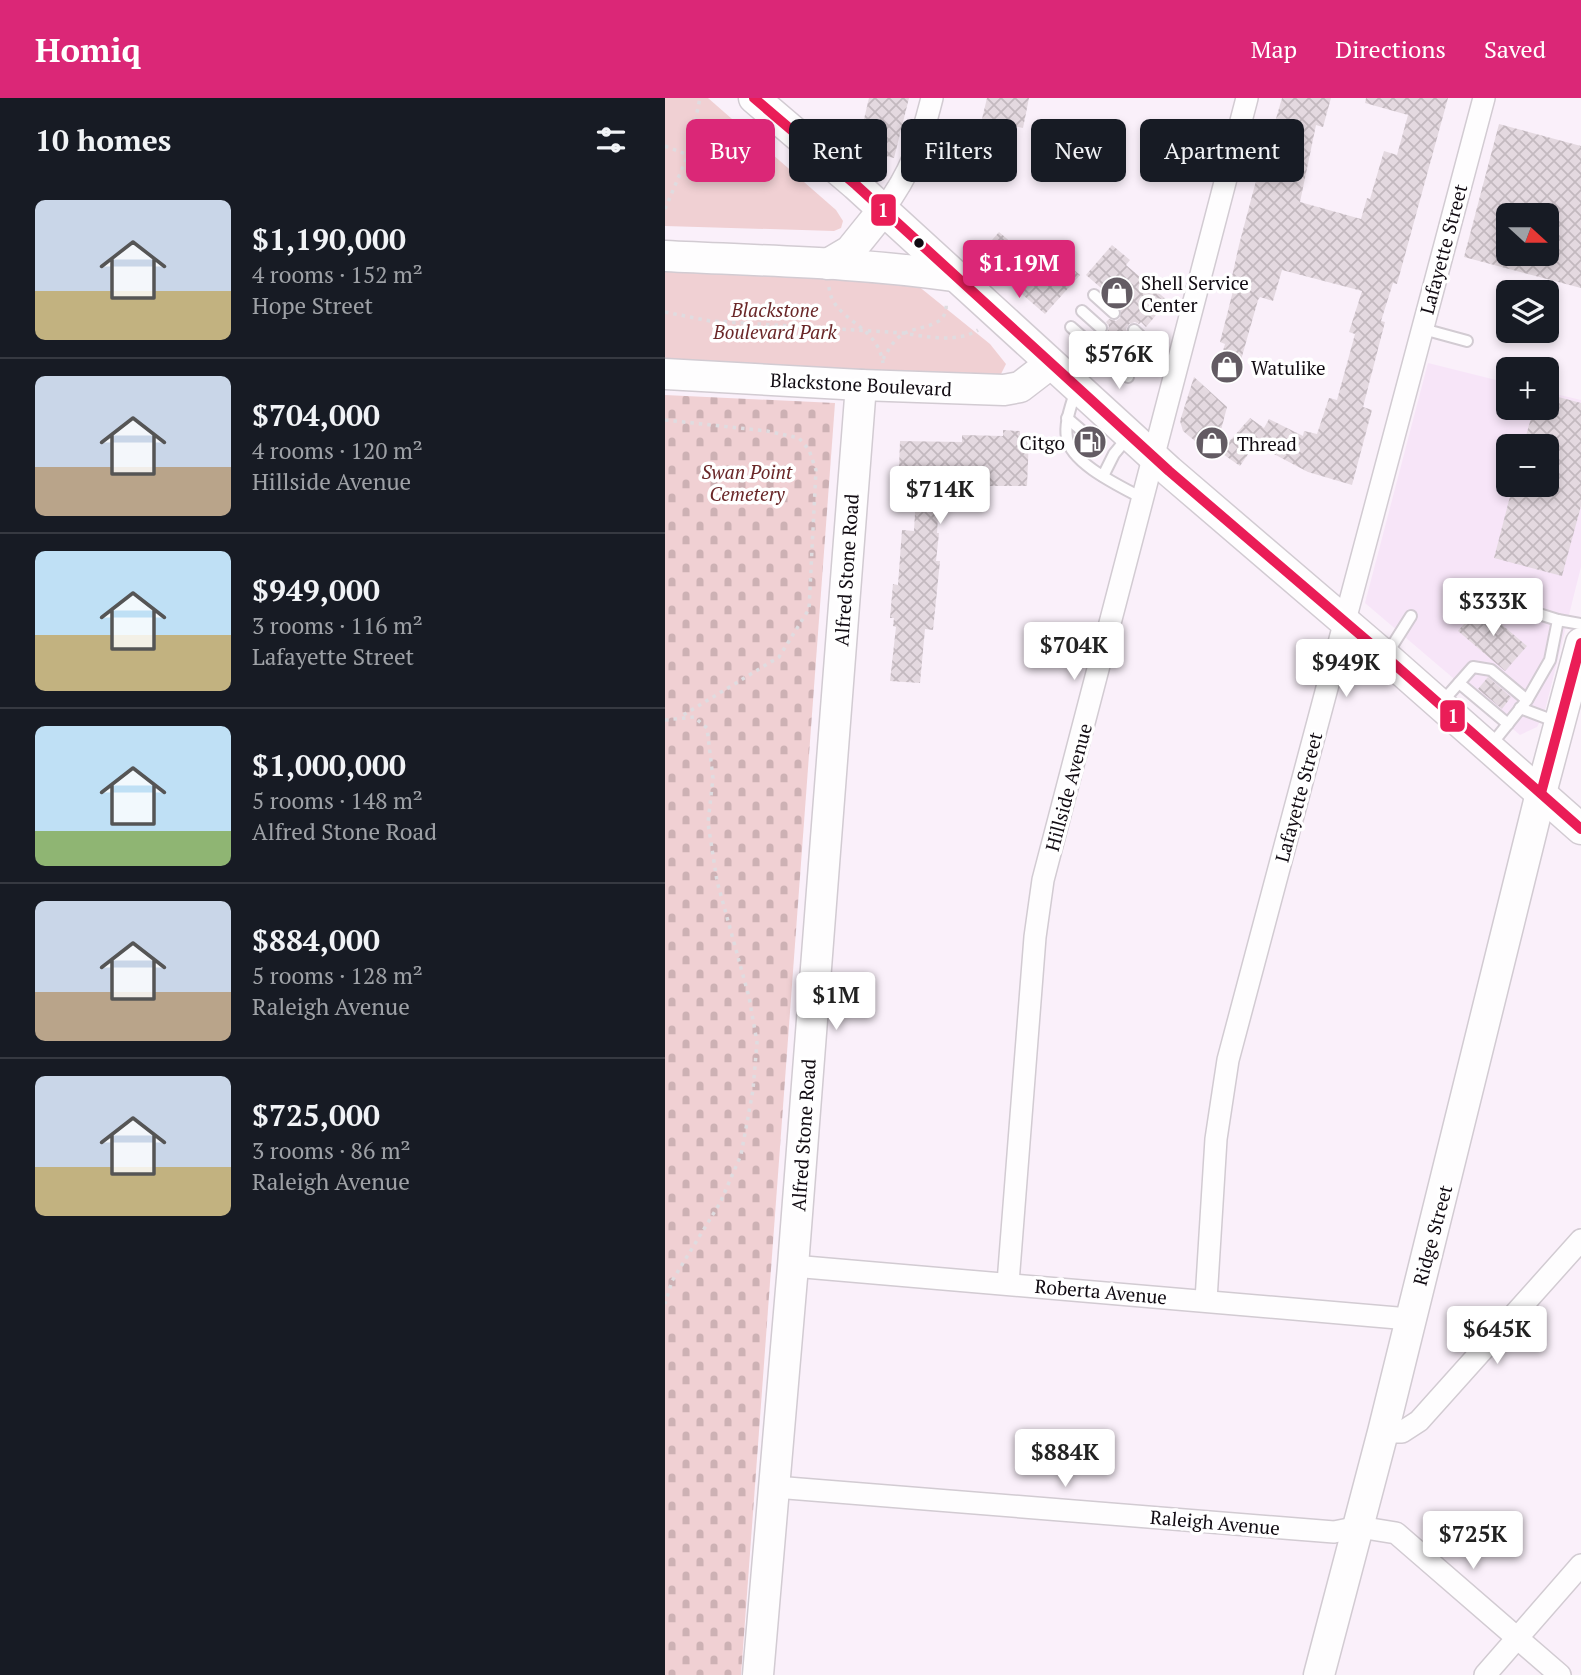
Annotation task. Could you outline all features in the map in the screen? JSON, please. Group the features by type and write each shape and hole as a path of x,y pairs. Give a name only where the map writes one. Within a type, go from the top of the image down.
{"street":[{"path":"754,98 883,209 949,288"},
{"path":"828,271 850,251 909,172 922,140 932,98"},
{"name":"Hillside Avenue","path":"1008,1283 1038,906 1247,98"},
{"name":"Lafayette Street","path":"1206,1300 1216,1139 1228,1060 1484,98"},
{"path":"665,256 828,271 915,270 949,288 1050,364 1077,388 1116,448 1154,457 1385,656 1449,693 1498,736 1541,793 1581,829"},
{"name":"Blackstone Boulevard","path":"665,374 872,379 1004,390 1025,384 1050,364"},
{"name":"Alfred Stone Road","path":"758,1675 872,379"},
{"name":"Ridge Street","path":"1319,1675 1359,1527 1541,793 1581,643"},
{"path":"1383,1432 1402,1432 1419,1421 1581,1240"},
{"name":"Roberta Avenue","path":"793,1265 1409,1320"},
{"name":"Raleigh Avenue","path":"775,1487 1335,1532 1359,1527 1396,1533 1560,1675"},
{"path":"1485,1675 1581,1565"}],"lane":[{"path":"1094,295 1114,313"},
{"path":"1082,311 1101,328"},
{"path":"1071,327 1128,377"},
{"path":"1134,330 1153,348"},
{"path":"1423,330 1467,341"},
{"path":"1121,344 1142,361"},
{"path":"1077,388 1067,418 1068,444 1079,460 1144,499"},
{"path":"1067,418 1081,430"},
{"path":"1103,476 1116,448"},
{"path":"1504,603 1558,620 1581,624"},
{"path":"1385,656 1411,616"},
{"path":"1498,736 1524,704 1550,660 1558,620"},
{"path":"1498,736 1486,704 1449,693 1473,667 1491,670 1524,704 1560,723"}],"path":[{"path":"696,119 700,98"},
{"path":"665,146 686,154"},
{"path":"665,209 686,160"},
{"path":"828,271 830,293 837,306 849,320 867,331 878,346 883,359"},
{"path":"872,379 891,344 904,333 930,327 942,318 949,288"},
{"path":"665,312 710,321 904,333 932,338 969,336 979,330"},
{"path":"665,420 799,438 809,450 816,470 809,609 779,657 679,718"},
{"path":"665,720 694,717 707,728 713,778 708,822 717,881 749,997 757,1042 753,1090 741,1155 720,1203 672,1281 665,1304"}],"shaded area":[{"path":"1428,363 1496,380 1496,420 1559,420 1559,395 1581,400 1581,567 1544,714 1537,727 1520,735 1365,603"}],"green space":[{"path":"665,98 708,98 732,119 686,119 686,182 775,182 775,157 789,169 789,182 804,182 836,210 843,221 841,228 834,231 665,226"},
{"name":"Blackstone Boulevard Park","path":"665,266 912,281 990,344 1006,364 997,382 665,360"},
{"name":"Swan Point Cemetery","path":"665,395 835,403 741,1675 665,1675"}],"building":[{"path":"869,98 909,98 904,119 901,119 894,158 887,156 887,119 864,119"},
{"path":"987,98 1029,98 1023,128 1017,127 1017,119 982,119"},
{"path":"1282,98 1331,98 1323,127 1316,125 1300,202 1361,219 1367,198 1370,199 1384,151 1397,155 1408,115 1365,103 1366,98 1448,98 1397,284 1393,283 1381,321 1385,322 1363,407 1372,410 1352,485 1308,472 1255,444 1240,466 1220,452 1250,418 1264,428 1269,419 1303,436 1304,431 1317,434 1329,398 1337,400 1355,334 1349,332 1362,291 1282,270 1273,301 1260,297 1258,300 1235,381 1216,375 1225,344 1220,342 1233,291 1229,290 1256,182 1304,182 1304,119 1276,119"},
{"path":"1499,124 1581,146 1581,288 1498,266 1559,266 1559,203 1496,203 1496,265 1464,257"},
{"path":"999,232 1048,274 1061,259 1080,275 1045,314 978,256"},
{"path":"1112,245 1130,260 1126,265 1168,301 1146,327 1141,322 1129,324 1126,329 1129,336 1119,336 1115,340 1113,346 1116,350 1113,354 1094,337 1096,334 1103,336 1107,333 1109,326 1106,322 1109,319 1116,321 1120,318 1121,305 1086,275"},
{"path":"1194,377 1227,407 1214,457 1183,431 1180,421"},
{"path":"1559,397 1581,403 1581,506 1562,576 1494,558 1510,497 1559,497 1559,434 1526,434 1531,420 1559,420"},
{"path":"1003,430 1020,431 1020,437 1029,438 1027,486 940,486 936,561 940,561 933,630 925,629 920,683 890,681 896,627 893,626 894,618 890,618 893,584 898,585 902,530 914,531 916,495 898,494 900,441 962,442 962,435 1003,436"},
{"path":"1480,606 1527,646 1505,671 1458,631"},
{"path":"1488,677 1511,697 1502,709 1478,689"}],"transit line":[{"name":"1","path":"754,98 856,185 1169,471 1581,829"},
{"name":"1","path":"1541,793 1581,643"}],"place":[{"name":"Shell Service Center","path":"1117,293"},
{"name":"Watulike","path":"1227,367"},
{"name":"Citgo","path":"1090,442"},
{"name":"Thread","path":"1212,443"}]}
